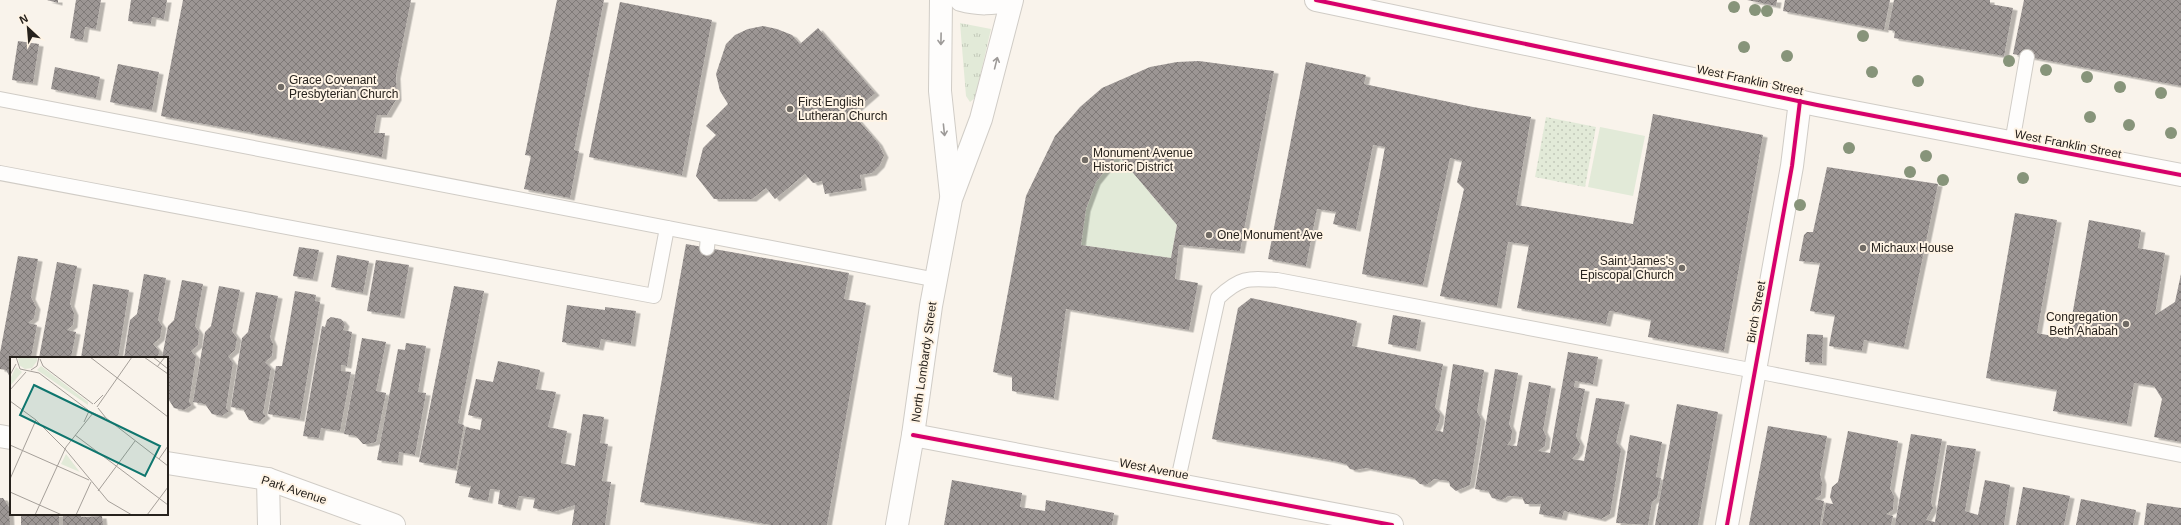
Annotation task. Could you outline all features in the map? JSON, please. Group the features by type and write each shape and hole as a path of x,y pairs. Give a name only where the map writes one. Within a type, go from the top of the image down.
{"street":[{"name":"North Lombardy Street","path":"941,0 940,91 951,199"},
{"path":"961,0 975,4 994,4 1011,0"},
{"name":"North Lombardy Street","path":"897,525 951,199 981,119 1011,0"},
{"name":"West Franklin Street","path":"1316,0 1800,101 2181,175"},
{"name":"Birch Street","path":"1727,525 1792,166 1800,101"},
{"name":"West Avenue","path":"913,435 1392,525"},
{"path":"0,436 10,438"},
{"name":"Park Avenue","path":"168,463 268,479 394,525"},
{"path":"268,479 269,525"}],"lane":[{"path":"2012,143 2027,57"},
{"path":"0,99 667,228 707,242 937,280"},
{"path":"0,173 654,296 667,228"},
{"path":"1177,484 1218,298 1231,286 1250,278 1277,280 1756,371 2181,455"}],"green space":[{"path":"960,23 991,29 975,98 970,102 966,96"},
{"path":"1546,117 1596,127 1585,187 1535,177"},
{"path":"1600,127 1645,136 1633,196 1588,187"},
{"path":"1118,155 1177,225 1171,258 1081,245 1086,209 1096,182"}],"building":[{"path":"47,0 58,0 58,3"},
{"path":"76,0 101,0 96,29 85,27 83,40 70,38"},
{"path":"131,0 167,0 164,19 152,17 151,24 128,21"},
{"name":"Grace Covenant Presbyterian Church","path":"183,0 411,0 396,76 397,98 387,115 377,115 374,133 385,133 382,157 161,116"},
{"path":"557,0 604,0 574,150 579,151 570,198 524,189 531,156 525,155"},
{"path":"1747,0 1777,0 1776,6"},
{"path":"1785,0 1890,0 1884,30 1783,11"},
{"path":"1894,0 1990,0 1990,4 2013,8 2004,56 1894,38 1895,31 1888,30"},
{"path":"2024,0 2181,0 2181,86 2013,54"},
{"path":"620,2 712,20 682,175 589,157"},
{"name":"First English Lutheran Church","path":"763,26 777,29 792,35 800,44 818,28 875,93 852,113 878,143 884,155 880,165 872,173 860,175 862,188 825,194 822,181 813,183 805,174 775,199 766,188 752,199 714,199 696,176 703,148 716,135 706,126 728,104 720,91 716,74 726,44 735,35 748,29"},
{"path":"18,41 39,44 33,83 12,80"},
{"name":"One Monument Ave","path":"1199,61 1274,71 1240,251 1179,245 1175,279 1198,283 1189,330 1066,309 1054,398 1012,391 1012,376 993,372 1026,196 1055,136 1080,107 1102,88 1150,67 1177,62","holes":["1118,155 1177,225 1171,258 1081,245 1086,209 1096,182"]},
{"path":"1306,62 1366,75 1364,84 1473,107 1531,117 1516,205 1633,224 1653,114 1763,135 1724,351 1648,337 1651,320 1616,312 1609,311 1606,324 1517,308 1529,245 1508,242 1497,306 1440,296 1464,189 1457,182 1462,161 1450,158 1423,285 1362,274 1385,147 1373,145 1356,229 1333,224 1336,212 1317,209 1306,266 1268,259"},
{"path":"118,64 159,72 152,110 110,102"},
{"path":"55,67 100,77 96,98 51,89"},
{"name":"Michaux House","path":"1827,167 1938,184 1904,347 1864,340 1862,351 1829,346 1835,315 1810,311 1820,263 1799,261 1804,235 1807,232 1813,232"},
{"name":"Congregation Beth Ahabah","path":"2015,213 2057,220 2037,333 2068,339 2089,220 2141,230 2138,248 2165,253 2155,315 2175,302 2181,274 2181,442 2154,437 2162,399 2154,386 2134,383 2127,424 2053,411 2057,390 1986,378"},
{"path":"686,244 849,273 844,299 866,303 827,525 771,525 640,502"},
{"path":"299,247 319,250 313,279 293,276"},
{"path":"337,255 369,261 363,293 331,287"},
{"path":"18,256 38,259 31,297 36,307 34,318 28,323 37,325 31,357 10,357 10,377 6,370 0,369 0,353"},
{"path":"376,260 409,265 400,316 367,311"},
{"path":"57,262 77,266 70,304 74,313 73,325 67,330 76,332 71,357 39,357"},
{"path":"144,274 166,278 158,320 162,326 160,338 153,344 159,351 158,357 124,357 130,320 137,314"},
{"path":"182,280 203,284 195,326 199,332 198,345 191,351 196,357 189,402 192,405 184,410 174,408 168,399 168,357 162,357 168,326 174,320"},
{"path":"93,284 129,290 118,357 81,357"},
{"path":"219,286 240,290 232,331 237,338 235,350 228,356 233,363 226,408 229,411 222,416 212,414 205,404 193,402 205,332 211,326"},
{"path":"454,286 484,291 458,423 464,425 456,469 419,462"},
{"path":"295,291 316,295 315,301 320,302 300,419 268,414 276,366 282,366"},
{"path":"256,292 278,296 270,337 273,344 272,356 265,362 271,368 263,413 266,416 259,422 249,420 243,409 231,407 242,338 248,332"},
{"path":"1251,298 1357,321 1352,346 1443,364 1435,407 1440,414 1439,422 1435,430 1443,432 1453,364 1484,370 1477,412 1481,419 1470,485 1456,491 1450,486 1449,481 1434,479 1426,485 1420,484 1414,478 1366,468 1355,470 1350,469 1346,464 1329,460 1212,439 1238,308"},
{"path":"567,305 605,310 605,307 636,311 631,344 601,339 599,348 562,342"},
{"path":"1393,315 1421,320 1416,349 1388,344"},
{"path":"331,317 341,319 345,324 343,330 352,332 347,366 341,365 341,371 351,372 340,431 321,428 319,438 303,436 322,326 325,327 327,320"},
{"path":"1807,334 1823,335 1822,363 1805,362"},
{"path":"362,338 386,342 376,391 386,393 376,442 368,444 363,444 356,436 344,434"},
{"path":"406,343 426,346 418,392 426,393 415,455 399,452 398,463 377,460 398,349 405,350"},
{"path":"1568,352 1598,357 1593,384 1575,381 1574,387 1585,389 1576,436 1580,444 1578,452 1572,459 1584,461 1596,398 1625,402 1616,442 1621,449 1610,514 1601,519 1564,511 1562,518 1539,514 1541,504 1525,504 1522,497 1508,496 1502,500 1492,498 1488,491 1475,489 1495,369 1518,373 1509,424 1512,430 1511,440 1507,445 1517,446 1529,382 1551,386 1543,430 1546,436 1545,446 1538,451 1550,453"},
{"path":"498,361 540,370 536,389 556,392 548,427 567,431 561,463 575,466 583,414 604,417 600,443 608,444 602,481 611,482 605,525 572,525 575,505 554,512 533,508 535,498 519,496 516,508 498,504 500,490 490,489 488,501 468,497 471,486 455,483 466,427 480,430 482,418 468,415 476,379 493,382"},
{"path":"1677,404 1718,412 1698,525 1655,525"},
{"path":"1768,426 1827,436 1820,475 1822,482 1821,495 1815,499 1824,501 1820,525 1749,525"},
{"path":"1848,431 1898,441 1890,489 1894,496 1893,510 1886,514 1893,516 1891,525 1822,525 1826,503 1833,504 1830,497 1832,487 1838,482"},
{"path":"1911,434 1942,439 1931,502 1933,508 1926,520 1935,522 1947,445 1976,449 1965,511 1978,515 1985,480 2010,485 2004,525 1895,525"},
{"path":"1630,435 1662,442 1656,477 1661,478 1657,498 1652,502 1648,525 1616,523"},
{"path":"952,480 1022,493 1020,507 1045,511 1046,500 1114,513 1112,525 944,525"},
{"path":"2023,487 2070,496 2064,525 2016,525"},
{"path":"0,498 3,498 9,507 10,525 0,525"},
{"path":"2081,499 2136,510 2133,525 2076,525"},
{"path":"2147,503 2181,508 2181,525 2144,525"},
{"path":"21,515 59,515 59,525 21,525"},
{"path":"63,515 81,515 81,517 102,516 103,525 63,525"}],"cycle path":[{"path":"1316,0 1817,105 2181,175"},
{"path":"1727,525 1792,166 1800,101"},
{"path":"913,435 1392,525"}],"place":[{"name":"Grace Covenant Presbyterian Church","path":"281,87"},
{"name":"First English Lutheran Church","path":"790,109"},
{"name":"Monument Avenue Historic District","path":"1085,160"},
{"name":"One Monument Ave","path":"1209,235"},
{"name":"Michaux House","path":"1863,248"},
{"name":"Saint James's Episcopal Church","path":"1682,268"},
{"name":"Congregation Beth Ahabah","path":"2126,324"}]}
